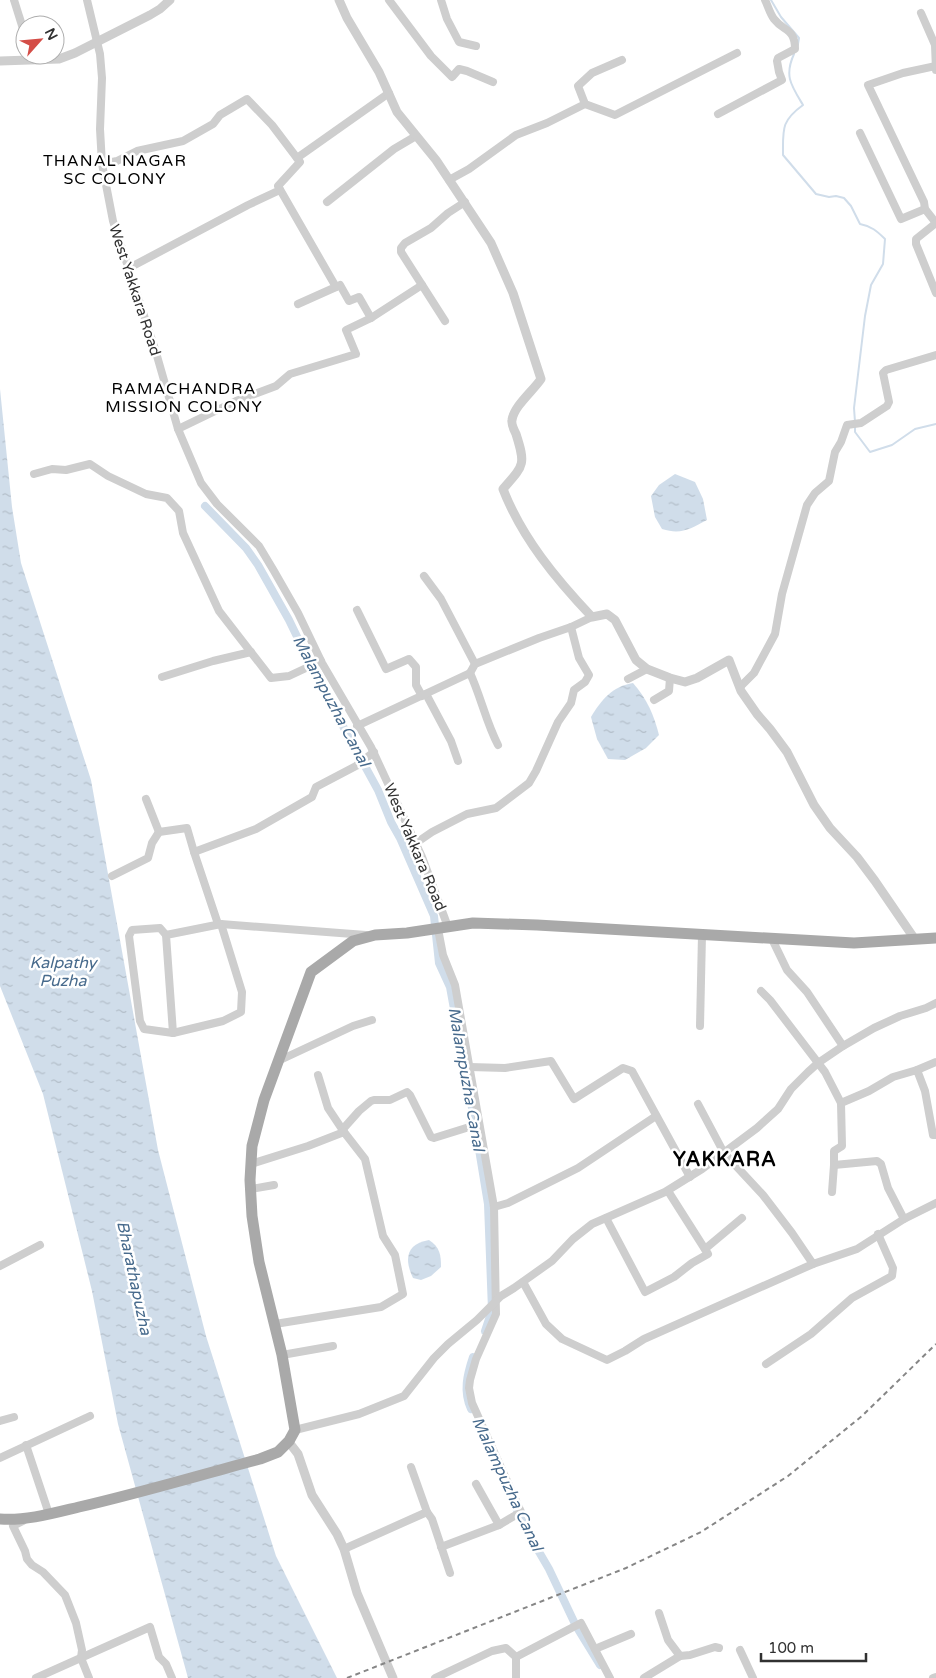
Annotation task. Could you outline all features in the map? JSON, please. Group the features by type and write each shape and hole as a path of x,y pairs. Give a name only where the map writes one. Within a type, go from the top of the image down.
{"main road":[{"path":"0,1519 9,1520 49,1514 260,1459 278,1452 295,1430 282,1355 259,1262 252,1216 252,1146 264,1100 311,972 353,941 375,935 439,929 474,923 854,943 936,938"}],"street":[{"path":"14,0 19,15"},
{"name":"West Yakkara Road","path":"87,0 93,43 102,78 100,129 102,164 113,221 155,349 178,429 201,483 217,504 259,546 298,613 314,664 374,752 416,843 444,955 455,985 494,1207 492,1304 496,1314 476,1359 469,1388 472,1403 521,1512 499,1525"},
{"path":"65,57 150,15 170,0"},
{"path":"339,0 347,18 372,59 397,112 465,202 491,243 505,272 541,379 515,409 511,421 523,459 518,472 503,489 520,525 555,576 592,617"},
{"path":"389,0 431,56 452,76 459,69 493,82"},
{"path":"441,0 447,19 459,42 476,46"},
{"path":"718,114 782,80 777,61 778,58 795,49 795,40 791,32 775,20 765,0"},
{"path":"921,13 935,45 936,68 903,72 868,85 924,202 925,208 936,223 916,240 936,293"},
{"path":"450,180 469,169 516,135 547,123 585,104 615,115 737,53"},
{"path":"0,61 15,59"},
{"path":"585,104 578,86 592,73 622,60"},
{"path":"297,158 389,93"},
{"path":"102,164 116,161 137,151 182,141 213,124 220,115 247,99 272,125 300,162 278,186 336,287"},
{"path":"860,133 901,219 925,208"},
{"path":"327,202 394,149 416,136"},
{"path":"129,268 280,190"},
{"path":"445,322 401,252 401,248 405,243 432,228 448,213 465,202"},
{"path":"298,304 340,285 349,301 359,297 371,318"},
{"path":"178,429 236,401 276,386 290,374 356,354 346,330 371,318 422,285"},
{"path":"740,687 754,673 775,634 782,594 807,505 814,493 829,481 836,452 847,424 861,423 887,406 889,402 883,373 886,370 936,355"},
{"path":"34,474 52,469 66,470 90,464 108,476 146,494 167,498 179,512 183,533 219,611 270,678 289,676 314,664"},
{"path":"424,576 441,599 475,664"},
{"path":"357,610 386,669 409,659 416,667 416,685 451,741 458,761"},
{"path":"358,726 470,673 475,664 592,617 607,614 615,620 636,660 647,669 670,678 685,682 697,678 728,660 740,687 757,714 770,728 787,752 814,805 830,828 857,857 914,938"},
{"path":"416,843 448,822 466,814 496,808 529,783 558,722 571,703 574,690 585,682 589,675 580,658 571,627"},
{"path":"162,677 213,661 251,652"},
{"path":"628,679 647,669"},
{"path":"470,673 479,692 491,732 498,745"},
{"path":"654,700 668,691 670,678"},
{"path":"194,852 256,829 312,797 316,787 356,766 374,752"},
{"path":"146,799 159,832"},
{"path":"112,876 148,858 152,843 159,832 187,828 242,992 242,1012 223,1021 173,1033 144,1029 140,1021 129,936 132,930 160,928 166,935 173,1033"},
{"path":"166,935 220,924 375,935"},
{"path":"700,1026 702,935"},
{"path":"772,938 787,970 807,992 843,1046"},
{"path":"761,990 825,1072 841,1103 842,1146 834,1151 832,1192"},
{"path":"295,1430 359,1414 404,1396 434,1358 492,1304 552,1261 592,1224 668,1191 690,1177 778,1109 791,1088 818,1063 843,1046 892,1020 936,1003"},
{"path":"278,1061 353,1026 372,1020"},
{"path":"470,1067 505,1068 551,1061 574,1099 623,1068 632,1071 690,1177"},
{"path":"841,1103 893,1077 936,1062"},
{"path":"917,1070 925,1091 934,1135 936,1135"},
{"path":"275,1324 381,1307 403,1294 395,1255 383,1236 365,1159 328,1108 318,1075"},
{"path":"251,1164 308,1146 343,1131 359,1111 371,1101 390,1100 407,1092 410,1094 431,1137 434,1138 479,1124"},
{"path":"698,1104 724,1152 763,1195 813,1264"},
{"path":"494,1207 508,1203 578,1168 656,1116"},
{"path":"834,1165 878,1161 881,1164 888,1188 904,1218"},
{"path":"251,1189 274,1185"},
{"path":"606,1218 645,1292 674,1277 692,1263 708,1254 668,1191"},
{"path":"523,1282 546,1324 562,1339 606,1360 644,1339 813,1264 857,1249 904,1218 936,1203"},
{"path":"705,1249 742,1218"},
{"path":"766,1364 811,1334 852,1298 892,1276 893,1268 878,1234"},
{"path":"0,1266 40,1245"},
{"path":"282,1355 333,1346"},
{"path":"0,1458 90,1416"},
{"path":"0,1421 14,1417"},
{"path":"288,1441 298,1454 312,1495 344,1549 357,1593 393,1678"},
{"path":"26,1446 49,1514"},
{"path":"411,1467 427,1512 432,1519 450,1573"},
{"path":"441,1547 499,1525 476,1484"},
{"path":"344,1549 427,1512"},
{"path":"31,1516 13,1526 27,1559 32,1565 44,1572 65,1595 76,1623 82,1650 81,1658 89,1678"},
{"path":"659,1613 668,1640 680,1656"},
{"path":"516,1657 581,1623 610,1678"},
{"path":"36,1678 150,1627 159,1657 166,1664 172,1678"},
{"path":"595,1649 631,1634"},
{"path":"644,1678 680,1656 690,1655 715,1647 719,1648"},
{"path":"435,1678 492,1651 506,1648 516,1657 516,1678"},
{"path":"740,1650 753,1678"}],"water":[{"path":"0,389 12,507 21,563 91,780 158,1150 206,1336 276,1556 337,1678 188,1678 118,1424 92,1291 43,1094 0,986"},
{"path":"675,474 695,482 703,499 707,520 680,531 669,531 662,529 655,517 651,496 659,485"},
{"path":"633,683 649,708 659,735 646,748 625,760 608,759 597,739 591,717 608,695 619,687"},
{"path":"429,1240 436,1245 441,1259 441,1267 431,1276 421,1280 413,1278 408,1265 409,1253 416,1245"}],"waterway":[{"path":"771,0 781,17 799,38 797,50"},
{"path":"794,54 789,75 795,92 803,105 787,121 783,138 783,155 816,194 844,198 851,206 860,224 874,229 885,239 883,264 871,285 865,316 854,408 855,422"},
{"path":"855,427 855,432 870,452 892,445 915,429 936,424"},
{"name":"Malampuzha Canal","path":"205,506 246,548 258,565 289,620 321,686 378,790 434,916 439,963 450,987 488,1204 492,1310 485,1331"},
{"name":"Malampuzha Canal","path":"471,1409 467,1396 467,1383 473,1357"},
{"name":"Malampuzha Canal","path":"516,1508 549,1569 576,1626 600,1665"}],"railway":[{"path":"347,1678 626,1568 701,1532 788,1476 862,1416 936,1344"}],"district":[{"name":"THANAL NAGAR SC COLONY","path":"115,170"},
{"name":"RAMACHANDRA MISSION COLONY","path":"184,398"},
{"name":"YAKKARA","path":"725,1160"}],"water label":[{"name":"Kalpathy Puzha","path":"63,972"},
{"name":"Bharathapuzha","path":"134,1278"}]}
